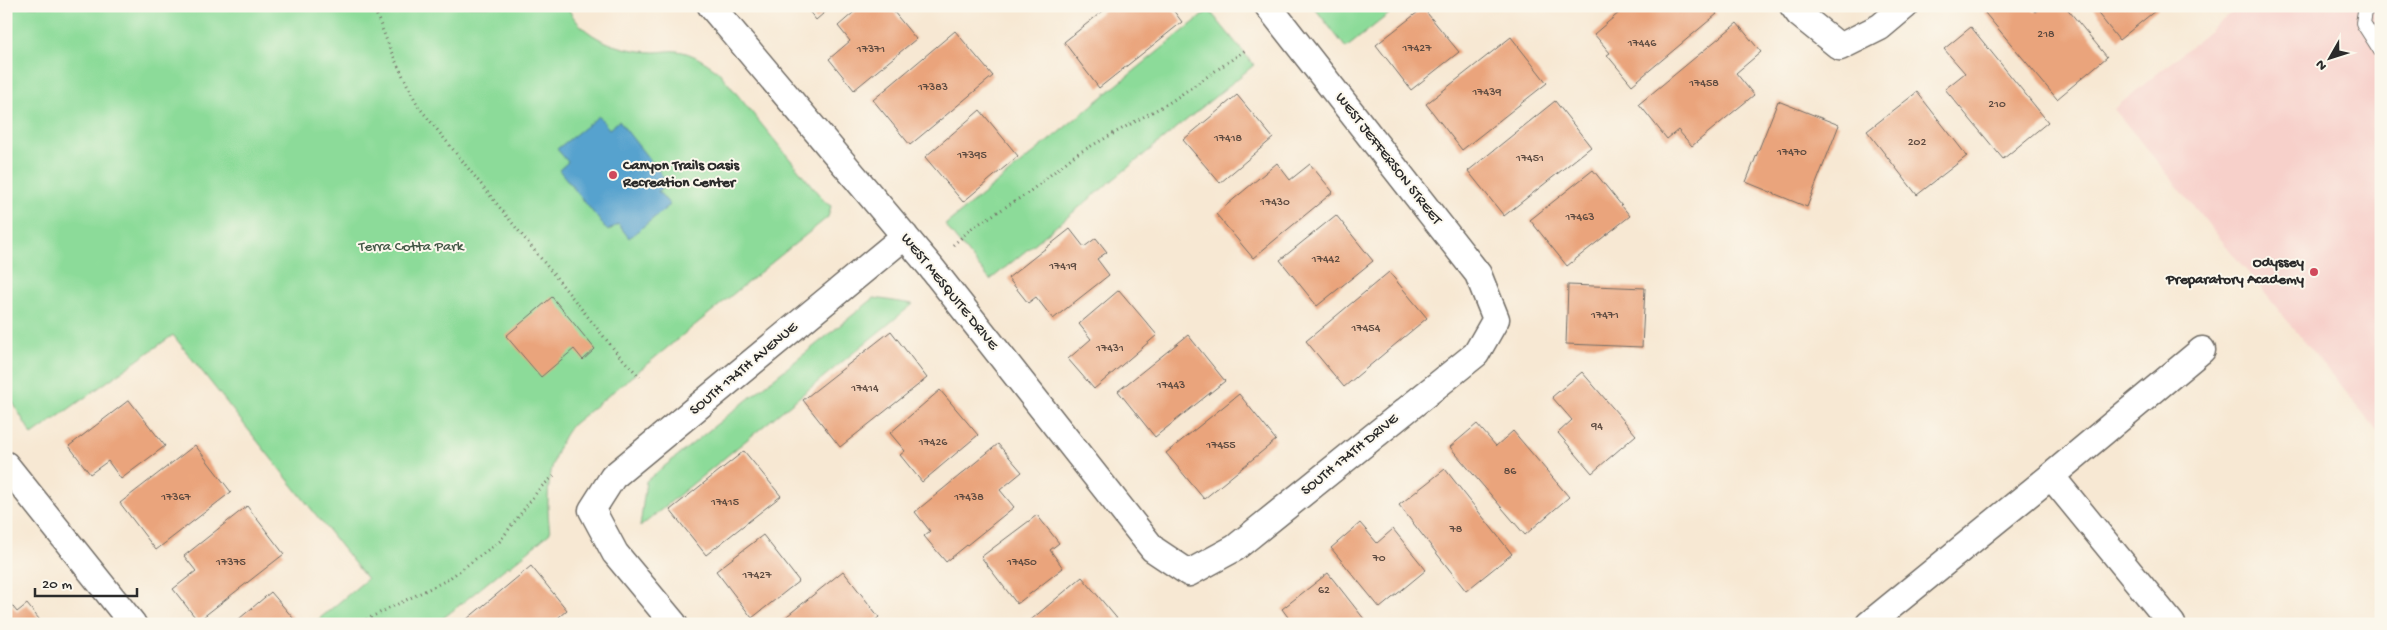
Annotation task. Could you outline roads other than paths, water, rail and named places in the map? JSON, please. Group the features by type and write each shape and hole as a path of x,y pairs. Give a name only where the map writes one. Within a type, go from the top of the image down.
{"street":[{"name":"WEST MESQUITE DRIVE","path":"711,6 905,236 1153,549 1189,573"},
{"name":"WEST JEFFERSON STREET","path":"1268,6 1478,274 1496,319"},
{"path":"1793,6 1799,14 1840,46 1880,27 1906,6"},
{"name":"SOUTH 174TH AVENUE","path":"674,624 615,553 592,510 612,478 905,236"},
{"name":"SOUTH 174TH DRIVE","path":"1189,573 1235,548 1476,354 1496,319"},
{"path":"1870,624 2202,350"},
{"path":"6,465 133,624"},
{"path":"2051,476 2172,624"}],"lane":[{"path":"2366,6 2363,23 2381,51"}],"water":[{"path":"599,116 609,129 619,121 668,183 658,191 670,205 629,238 618,224 608,231 559,170 568,162 557,149"}],"place":[{"name":"Canyon Trails Oasis Recreation Center","path":"613,175"},
{"name":"Odyssey Preparatory Academy","path":"2314,272"}],"park label":[{"name":"Terra Cotta Park","path":"411,247"}]}
